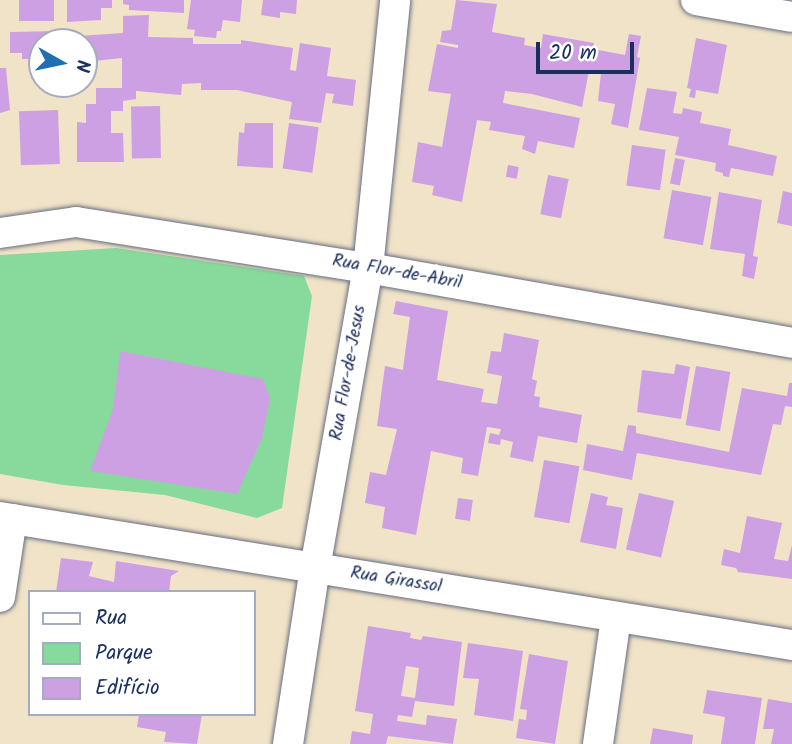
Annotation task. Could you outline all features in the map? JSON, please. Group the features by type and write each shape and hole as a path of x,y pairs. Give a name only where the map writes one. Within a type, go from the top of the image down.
{"street":[{"name":"Rua Flor-de-Jesus","path":"288,744 315,568 368,268 395,0"},
{"path":"696,0 792,17"},
{"name":"Rua Flor-de-Abril","path":"0,233 76,222 368,268 792,343"},
{"path":"0,597 6,518"},
{"name":"Rua Girassol","path":"6,518 792,645"},
{"path":"598,744 616,617"}],"green space":[{"path":"116,248 304,276 312,296 282,508 257,518 165,495 63,485 0,474 0,255"}],"building":[{"path":"19,0 54,0 54,21 19,21"},
{"path":"67,0 112,0 112,8 101,8 101,20 67,22"},
{"path":"123,0 184,0 184,13 129,10 129,5 123,4"},
{"path":"191,0 242,0 240,22 223,20 221,31 217,31 216,38 194,36 195,30 187,29"},
{"path":"263,0 297,0 296,14 280,12 280,18 261,15"},
{"path":"456,0 497,4 492,32 525,38 524,45 541,48 543,34 594,43 593,49 625,55 629,34 641,36 628,128 611,124 615,104 598,101 601,73 589,71 582,107 532,94 505,91 503,103 580,118 574,148 538,141 535,154 522,149 525,136 489,130 491,122 477,120 462,202 432,195 434,186 412,182 418,142 442,147 451,94 428,91 437,44 458,48 458,45 440,42 442,31 451,30"},
{"path":"149,15 148,37 193,38 193,44 241,44 241,40 293,48 290,70 296,71 300,43 331,48 327,76 356,80 353,106 332,103 334,94 326,93 321,123 289,119 292,102 237,90 201,90 201,83 182,84 181,95 136,91 136,99 123,101 123,111 111,111 111,133 123,133 124,162 77,162 77,122 86,123 86,104 96,104 98,88 122,88 122,58 98,61 98,35 123,33 123,16"},
{"path":"10,32 28,32 28,59 22,59 22,53 10,53"},
{"path":"696,38 727,45 718,94 696,90 695,98 689,97 691,89 687,88"},
{"path":"0,68 6,68 10,110 0,113"},
{"path":"647,88 677,92 673,113 682,114 683,108 702,112 700,123 731,129 728,145 777,156 773,176 731,168 729,177 723,176 723,173 715,171 716,163 675,155 679,137 639,130"},
{"path":"160,106 161,158 132,158 131,107"},
{"path":"58,110 60,164 21,165 19,111"},
{"path":"245,123 273,123 273,168 237,166 239,132 244,133"},
{"path":"289,123 319,127 312,173 283,169"},
{"path":"632,145 666,150 660,190 626,186"},
{"path":"675,158 685,160 680,185 670,184"},
{"path":"508,165 519,167 517,179 506,177"},
{"path":"548,175 569,179 561,218 540,214"},
{"path":"672,190 711,197 703,245 663,238"},
{"path":"783,191 792,193 792,226 777,223"},
{"path":"719,192 762,200 753,256 758,257 754,279 742,276 745,254 710,249"},
{"path":"396,301 448,311 437,380 484,389 481,402 497,404 502,376 487,373 491,351 501,352 504,333 539,340 532,379 537,381 534,396 540,397 539,407 582,415 577,443 538,436 533,462 510,457 513,442 501,439 500,445 488,443 490,433 499,435 501,429 487,427 478,476 461,473 463,458 431,451 416,535 382,528 385,507 365,503 370,472 386,475 397,429 377,426 385,366 403,370 410,317 393,314"},
{"path":"120,351 263,379 270,398 262,438 237,494 90,471 113,409"},
{"path":"676,364 690,367 681,419 637,412 642,370 674,374"},
{"path":"696,366 730,372 720,431 686,425"},
{"path":"789,383 792,383 792,407 785,406 781,425 773,424 761,475 637,453 632,480 583,470 587,444 623,451 628,425 636,426 636,433 729,452 742,388 787,396"},
{"path":"544,460 579,466 569,523 534,517"},
{"path":"591,493 608,497 606,505 623,508 616,549 580,542"},
{"path":"639,493 674,501 661,558 626,550"},
{"path":"458,498 473,500 470,521 455,519"},
{"path":"747,516 782,523 774,559 788,561 792,545 792,579 738,572 736,568 721,565 724,549 740,553"},
{"path":"61,558 93,562 89,576 114,582 116,561 179,571 171,576 169,590 56,590"},
{"path":"368,626 411,633 410,638 421,640 423,636 462,642 454,706 415,701 412,717 398,715 397,721 426,725 427,715 457,719 453,744 388,736 386,744 350,744 352,731 370,734 373,714 355,711","holes":["406,666 419,668 415,698 401,696"]},
{"path":"468,643 523,651 513,721 474,715 479,679 463,678"},
{"path":"529,654 568,661 555,744 516,738 519,719 526,720 527,710 520,709"},
{"path":"707,690 762,698 755,744 721,744 725,717 703,713"},
{"path":"768,699 792,703 792,744 771,744 774,729 763,729"},
{"path":"139,716 202,716 197,744 164,742 166,732 137,727"},
{"path":"653,728 693,735 692,744 650,744"}]}
